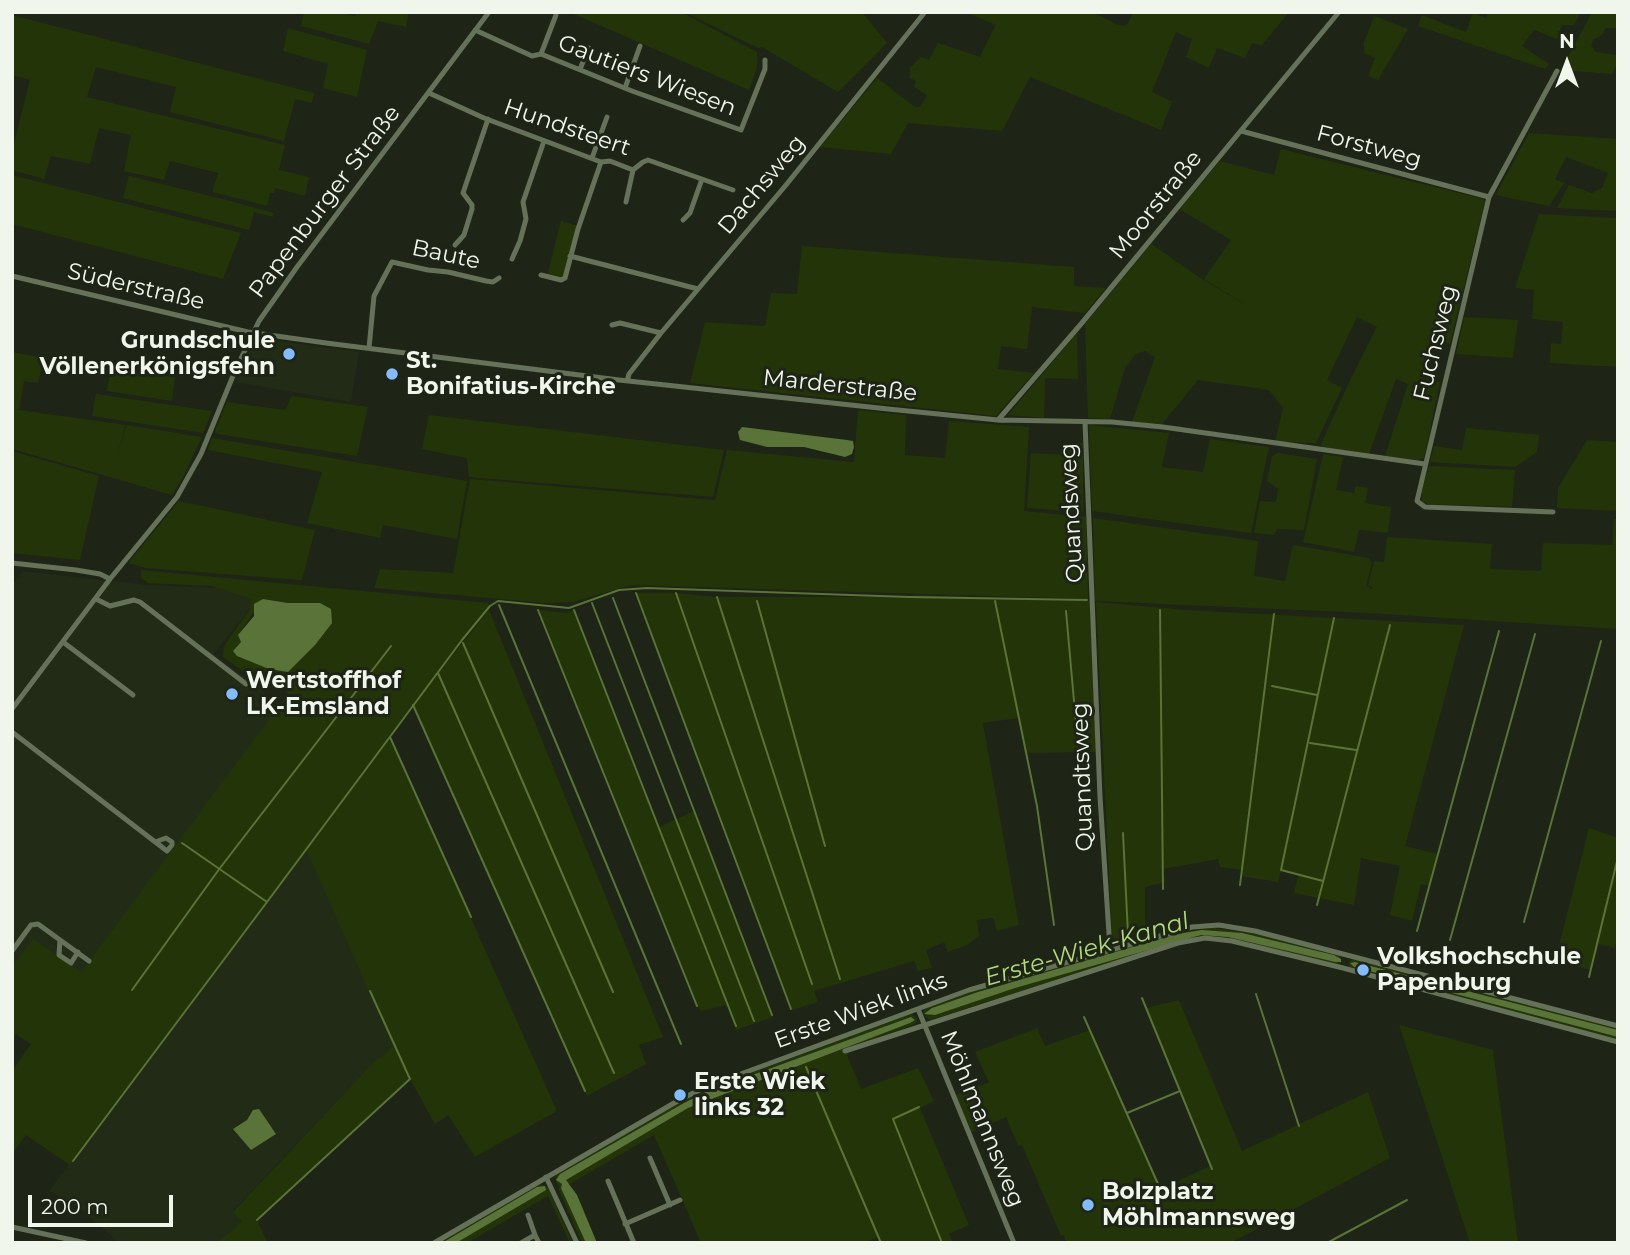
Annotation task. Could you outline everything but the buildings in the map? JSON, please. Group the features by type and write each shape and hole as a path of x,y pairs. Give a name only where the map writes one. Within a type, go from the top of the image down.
{"street":[{"name":"Papenburger Straße","path":"12,709 110,579 177,497 190,476 252,333 297,267 489,12"},
{"name":"Dachsweg","path":"627,381 629,374 661,334 786,185 925,12"},
{"name":"Moorstraße","path":"998,420 1082,324 1339,12"},
{"name":"Gautiers Wiesen","path":"541,54 556,15"},
{"name":"Gautiers Wiesen","path":"475,30 532,56 541,54 741,130 765,69 765,60"},
{"path":"625,88 640,46"},
{"path":"580,69 589,47"},
{"name":"Fuchsweg","path":"1553,512 1425,507 1417,501 1489,197 1557,71"},
{"name":"Hundsteert","path":"429,93 488,119 601,162 610,161 633,170 648,160 733,190"},
{"path":"593,158 607,117"},
{"path":"456,245 464,235 472,209 464,193 488,119"},
{"name":"Forstweg","path":"1241,131 1489,197"},
{"path":"512,259 526,219 523,202 544,141"},
{"path":"541,275 564,279 601,162"},
{"path":"626,202 633,170"},
{"path":"683,220 690,213 702,179"},
{"path":"570,256 698,289"},
{"name":"Baute","path":"369,348 374,296 392,262 486,281 493,282 499,278"},
{"name":"Süderstraße","path":"12,276 252,333"},
{"path":"612,325 620,323 661,334"},
{"name":"Marderstraße","path":"252,333 627,381 998,420 1112,422 1425,464"},
{"name":"Quandsweg","path":"1085,422 1093,603"},
{"path":"12,563 76,570 110,579"},
{"path":"96,599 110,607 134,600 140,602 246,684"},
{"name":"Quandtsweg","path":"1093,603 1110,949"},
{"path":"63,642 133,695"},
{"path":"13,734 155,842"},
{"path":"12,951 32,925 38,924 89,961"},
{"name":"Erste Wiek links","path":"434,1243 708,1086 969,990 1181,929 1219,925 1255,931 1618,1026"},
{"path":"60,940 59,955 71,963 78,952"},
{"path":"845,1051 1192,940 1232,941 1618,1042"},
{"path":"1343,968 1348,954"},
{"name":"Möhlmannsweg","path":"918,1009 1014,1243"},
{"path":"650,1158 670,1205"},
{"path":"546,1177 577,1243"},
{"path":"608,1181 634,1243"},
{"path":"625,1224 680,1200"},
{"path":"528,1216 538,1243"},
{"path":"12,1227 86,1243"},
{"path":"521,1243 535,1235"}],"shaded area":[{"path":"304,12 339,12 355,16 356,12 409,12 406,27 378,21 369,44 301,26"},
{"path":"569,12 681,12 757,52 757,67 749,90"},
{"path":"684,12 862,12 887,43 838,92 762,47 758,48"},
{"path":"965,12 1092,12 1124,26 1133,12 1289,12 1262,45 1252,43 1245,58 1217,48 1209,68 1186,57 1192,39 1176,32 1152,92 1172,102 1161,130 1030,77 1002,131 908,123 891,154 820,147 877,78 915,107 920,107 927,95 914,87 916,81 910,78 910,68 921,57 929,60 938,43 980,57 996,25"},
{"path":"1488,12 1581,12 1574,25 1562,25 1557,39 1534,30 1522,46 1549,64 1545,69 1418,26 1422,15 1466,32 1473,13 1486,18"},
{"path":"1592,12 1618,12 1618,28 1606,28 1602,35 1593,40 1591,46 1596,52 1618,55 1618,63 1612,74 1561,70"},
{"path":"12,15 314,93 312,103 295,99 284,141 170,112 176,87 96,67 87,97 285,145 279,170 309,177 305,196 275,188 274,193 270,193 267,206 212,192 218,173 170,161 164,180 124,171 131,135 99,128 90,164 51,156 44,179 12,170 12,152 30,80 12,75"},
{"path":"1374,16 1408,29 1378,80 1368,76 1375,58 1364,53 1364,43"},
{"path":"288,28 367,50 357,97 323,88 328,64 283,51"},
{"path":"1529,133 1618,139 1618,211 1557,208 1569,185 1592,193 1602,188 1608,173 1566,157 1555,179 1564,183 1549,206 1496,195"},
{"path":"1281,149 1485,201 1450,344 1431,339 1420,377 1440,382 1424,458 1418,460 1385,456 1408,384 1396,379 1369,454 1322,447 1346,389 1377,327 1357,317 1327,380 1342,388 1316,443 1275,442 1283,408 1269,390 1198,380 1162,424 1132,422 1155,357 1145,351 1136,354 1125,368 1110,419 1088,418 1085,324 1151,244 1202,279 1256,311 1204,279 1231,240 1179,209 1220,161 1274,175"},
{"path":"12,175 241,233 223,279 12,224"},
{"path":"129,176 274,213 273,217 254,212 249,230 123,198"},
{"path":"1539,214 1618,218 1618,367 1550,363 1551,343 1561,344 1563,322 1532,319 1534,290 1515,288"},
{"path":"561,221 579,226 565,278 547,276"},
{"path":"802,246 1074,267 1074,286 1106,288 1085,313 1032,307 1027,349 1001,346 998,369 1034,373 996,416 690,383 705,322 765,326 771,293 797,294"},
{"path":"1464,317 1518,320 1513,358 1456,354"},
{"path":"1077,333 1078,379 1045,378 1044,418 1008,415"},
{"path":"256,338 359,352 351,402 235,382"},
{"path":"12,352 44,358 38,383 24,381 19,410 126,425 116,457 127,425 202,437 172,495 12,449"},
{"path":"111,368 175,377 172,401 107,391"},
{"path":"96,394 212,411 203,433 92,416"},
{"path":"292,396 368,407 357,456 218,434 215,431 227,402 285,410"},
{"path":"858,410 906,415 905,455 945,458 949,421 1029,427 1024,511 1086,517 1088,599 631,585 573,602 547,603 374,588 380,569 453,573 470,479 715,500 727,450 854,462"},
{"path":"429,415 724,450 713,497 469,477 467,458 422,449"},
{"path":"1089,425 1169,433 1162,467 1203,472 1210,439 1269,447 1251,533 1092,511"},
{"path":"742,427 853,441 854,447 852,454 845,457 804,447 767,447 740,440 738,432"},
{"path":"1466,428 1539,435 1537,452 1515,467 1430,462 1434,446 1462,450"},
{"path":"212,438 467,481 457,539 383,525 380,538 307,523 322,472 208,450"},
{"path":"1587,440 1618,442 1618,511 1557,508 1558,488"},
{"path":"1068,442 1083,443 1083,512 1027,508 1031,453 1067,455"},
{"path":"12,451 99,476 80,560 12,553"},
{"path":"1278,453 1317,459 1304,530 1277,529 1274,535 1254,533 1260,501 1276,502 1278,489 1267,481 1272,456"},
{"path":"1323,454 1343,457 1336,490 1354,493 1356,486 1368,488 1365,503 1391,507 1388,533 1359,530 1354,552 1303,542"},
{"path":"1429,466 1515,470 1512,507 1428,504 1422,501 1421,494"},
{"path":"179,501 315,530 302,580 146,568 128,563"},
{"path":"1093,518 1258,541 1254,576 1285,581 1293,545 1369,558 1372,563 1366,586 1372,589 1373,587 1368,585 1374,561 1384,562 1387,537 1492,544 1490,569 1541,571 1543,543 1612,545 1614,519 1618,519 1618,629 1368,613 1095,601"},
{"path":"141,570 488,603 490,606 432,681 489,610 663,1037 639,1045 646,1064 587,1096 413,706 390,737 557,1111 475,1157 448,1115 435,1124 410,1079 257,1220 268,1243 217,1243 242,1221 233,1212 371,1065 393,1046 306,849 70,1165 26,1135 12,1154 12,1071 31,1044 16,1034 12,1039 12,967 33,939 81,972 288,694 274,677 264,675 257,681 223,657 224,646 250,609 252,599 211,586 148,583 141,578","holes":["263,599 288,603 233,651 241,642 238,635"]},
{"path":"23,571 147,585 265,590 214,654 281,705 81,972 12,967 12,584"},
{"path":"636,593 717,597 913,595 1090,601 1096,752 1026,753 1019,718 983,723 1019,925 997,931 993,918 977,920 979,936 967,945 948,952 944,942 926,950 932,968 918,971 914,961 814,991 818,1002 792,1010"},
{"path":"263,599 288,603 320,603 331,609 332,623 288,672 269,669 237,656 233,651 241,642 238,635 254,616 254,604"},
{"path":"1096,602 1188,610 1464,625 1405,846 1438,854 1429,886 1421,884 1412,921 1390,915 1400,866 1361,858 1354,905 1294,893 1298,876 1281,871 1278,882 1242,876 1241,870 1220,867 1218,859 1163,869 1165,882 1145,887 1145,933 1112,940"},
{"path":"538,610 567,613 574,610 659,827 694,811 773,1017 736,1030 726,1005 701,1011 697,1006"},
{"path":"1589,828 1618,838 1618,933 1615,948 1599,944 1591,970 1555,961"},
{"path":"307,849 393,1046 371,1065 233,1211 242,1221 217,1243 119,1243 81,1209 49,1191"},
{"path":"1214,928 1260,934 1340,955 1342,962 1338,965 1231,940 1180,941 930,1020 923,1014 925,1008 989,986 1183,931"},
{"path":"1202,930 1242,933 1334,955 1341,959 1341,962 1228,937 1201,935 1015,988 935,1015 924,1014 932,1008 978,992 1177,934"},
{"path":"1352,959 1618,1028 1618,1040 1349,967"},
{"path":"1355,962 1618,1030 1618,1037 1354,967 1350,963"},
{"path":"1179,1000 1242,1151 1368,1092 1390,1158 1230,1243 1066,1243 1022,1145 1018,1146 1006,1117 970,1133 955,1095 989,1082 975,1052 1037,1028 1045,1046 1090,1030 1161,1189 1210,1166 1146,1008"},
{"path":"910,1014 916,1017 917,1021 913,1025 848,1048 847,1055 861,1089 918,1068 934,1101 920,1108 969,1225 949,1234 953,1243 881,1243 878,1237 864,1243 701,1243 654,1135 568,1185 577,1195 597,1243 582,1243 555,1175 681,1101 682,1103 703,1091"},
{"path":"911,1017 915,1020 910,1023 688,1108 566,1180 577,1195 597,1243 586,1243 561,1188 562,1184 556,1180 560,1174 706,1092"},
{"path":"1399,1025 1493,1050 1518,1243 1470,1243"},
{"path":"259,1109 276,1134 251,1150 233,1129 247,1120 253,1110"},
{"path":"539,1184 548,1187 573,1243 570,1243 548,1196 467,1243 439,1243"},
{"path":"545,1186 546,1190 456,1243 442,1243 537,1187"}],"waterway":[{"path":"267,902 462,640 490,606 498,601 569,608 619,590 647,588 1087,600"},
{"path":"636,593 791,1009"},
{"path":"676,593 812,984"},
{"path":"717,597 840,979"},
{"path":"613,598 772,1015"},
{"path":"757,601 825,846"},
{"path":"995,601 1037,806 1054,925"},
{"path":"592,603 754,1021"},
{"path":"499,605 681,1044"},
{"path":"538,610 697,1006"},
{"path":"574,610 736,1026"},
{"path":"1160,610 1163,889"},
{"path":"1066,611 1077,735"},
{"path":"1240,885 1274,614"},
{"path":"1323,881 1281,870 1334,618"},
{"path":"1317,905 1390,625"},
{"path":"1417,931 1499,631"},
{"path":"1450,940 1535,634"},
{"path":"1524,922 1601,641"},
{"path":"463,643 613,992"},
{"path":"132,990 220,868 391,646"},
{"path":"438,673 614,1073"},
{"path":"1272,686 1317,695"},
{"path":"413,705 585,1091"},
{"path":"390,737 471,917"},
{"path":"1310,743 1356,750"},
{"name":"Erste-Wiek-Kanal","path":"1123,833 1128,934"},
{"path":"73,1161 267,902 182,843"},
{"path":"1589,977 1618,857"},
{"path":"257,1220 410,1079 370,991"},
{"path":"1256,994 1299,1126"},
{"path":"1142,998 1212,1169"},
{"path":"1084,1017 1162,1193"},
{"path":"806,1067 881,1243"},
{"path":"1127,1113 1180,1091"},
{"path":"919,1107 893,1119 942,1243"},
{"path":"1327,1243 1407,1200"}],"place":[{"name":"Grundschule Völlenerkönigsfehn","path":"289,354"},
{"name":"St. Bonifatius-Kirche","path":"392,374"},
{"name":"Wertstoffhof LK-Emsland","path":"232,694"},
{"name":"Volkshochschule Papenburg","path":"1363,970"},
{"name":"Erste Wiek links 32","path":"680,1095"},
{"name":"Bolzplatz Möhlmannsweg","path":"1088,1205"}]}
